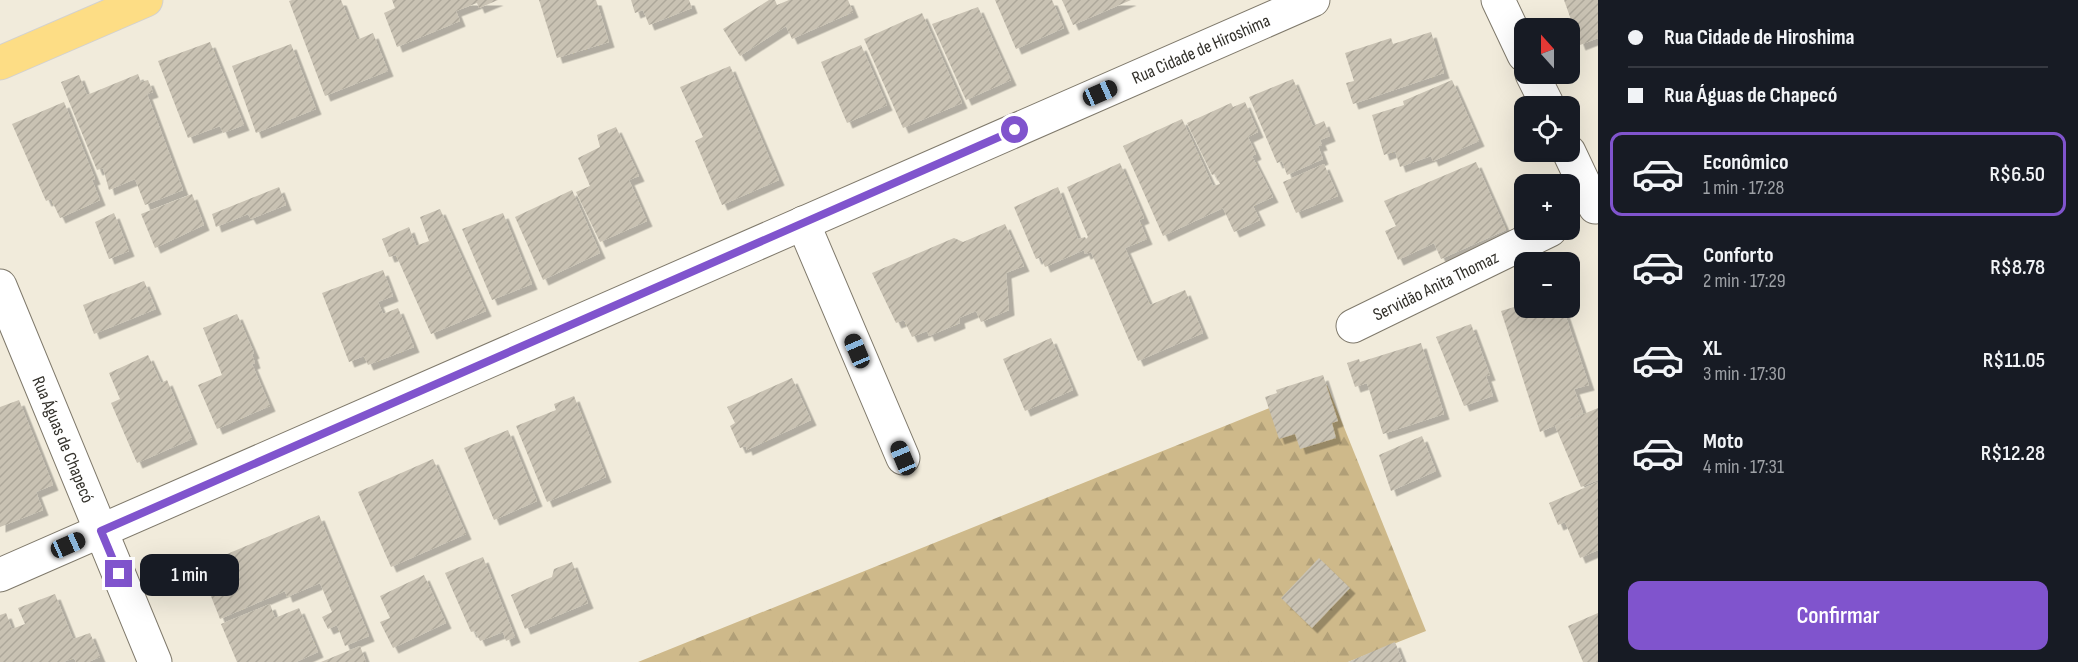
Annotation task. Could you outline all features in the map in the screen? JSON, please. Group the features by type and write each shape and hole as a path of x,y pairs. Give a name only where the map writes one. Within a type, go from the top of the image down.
{"main road":[{"path":"0,63 146,0"}],"street":[{"name":"Rua Cidade de Hiroshima","path":"0,575 1313,0"},
{"path":"1498,0 1514,34"},
{"path":"1572,162 1587,211"},
{"path":"803,223 903,458"},
{"name":"Servidão Anita Thomaz","path":"1353,327 1530,240"},
{"name":"Rua Águas de Chapecó","path":"0,286 155,662"}],"green space":[{"path":"1327,385 1426,631 1348,662 638,662"}],"building":[{"path":"341,0 357,40 373,33 388,71 325,96 289,1"},
{"path":"392,0 498,0 479,8 477,3 456,11 460,21 397,47 384,13 395,8"},
{"path":"539,0 596,0 609,42 557,58"},
{"path":"631,0 689,0 692,8 649,25 643,10 635,13"},
{"path":"769,0 775,0 777,5 789,0 848,0 853,12 792,39 786,26 740,56 723,29"},
{"path":"995,0 1052,0 1064,28 1016,49"},
{"path":"1062,0 1131,0 1073,25"},
{"path":"1564,0 1598,0 1598,38 1580,45 1580,18 1570,18"},
{"path":"978,7 1011,80 966,100 932,24"},
{"path":"922,13 962,103 903,128 864,39"},
{"path":"1431,32 1444,73 1353,104 1346,83 1354,81 1345,53 1391,38 1393,44"},
{"path":"210,42 244,125 223,133 220,126 188,138 158,61"},
{"path":"291,44 316,109 256,133 232,66"},
{"path":"861,45 887,105 847,123 821,62"},
{"path":"730,66 779,180 722,205 695,141 703,137 680,87"},
{"path":"138,74 141,82 148,80 153,92 147,94 183,190 145,205 135,179 109,190 103,168 97,170 61,82 79,75 87,95"},
{"path":"1293,79 1313,126 1324,121 1330,136 1320,140 1322,145 1318,146 1323,159 1287,175 1282,161 1277,163 1249,97"},
{"path":"1452,80 1479,141 1433,161 1431,156 1400,167 1395,151 1384,155 1372,115 1404,105 1403,101"},
{"path":"64,102 95,179 92,180 100,200 60,218 51,199 46,201 12,124"},
{"path":"1245,102 1258,132 1248,137 1256,154 1252,156 1273,197 1253,206 1260,220 1234,232 1223,208 1163,236 1123,146 1182,119 1213,186 1220,184 1215,174 1212,175 1187,123 1231,103 1233,107"},
{"path":"616,127 639,176 629,180 647,221 600,242 576,192 590,186 578,158 600,147 597,135"},
{"path":"1476,162 1506,230 1441,259 1434,243 1398,260 1385,231 1396,226 1384,201"},
{"path":"1120,163 1144,218 1139,220 1147,239 1125,248 1150,305 1185,290 1203,333 1138,361 1091,252 1085,254 1084,250 1045,267 1041,257 1036,259 1014,207 1058,187 1078,239 1085,237 1086,239 1088,237 1067,187"},
{"path":"1324,164 1338,196 1296,213 1283,182"},
{"path":"279,187 286,205 251,219 248,214 216,227 212,214"},
{"path":"572,190 600,253 543,280 515,217"},
{"path":"192,194 204,225 155,248 141,214"},
{"path":"440,209 486,311 431,334 396,255 389,257 382,239 409,227 416,246 429,241 420,217"},
{"path":"114,213 129,251 109,259 95,222"},
{"path":"503,213 532,284 492,300 462,229"},
{"path":"1005,224 1024,266 1006,273 1009,310 981,322 976,311 959,318 960,323 929,336 927,331 912,337 904,320 896,323 872,273 954,238 963,242"},
{"path":"383,270 393,296 378,302 383,314 398,308 414,347 368,365 364,356 349,362 322,293"},
{"path":"144,281 156,309 94,334 83,305"},
{"path":"1514,307 1514,318 1566,318 1589,385 1574,389 1583,413 1540,432 1501,311"},
{"path":"237,314 254,353 252,354 255,363 252,364 270,406 217,429 198,385 222,375 203,328"},
{"path":"1471,324 1490,375 1486,376 1493,396 1464,406 1436,337"},
{"path":"1051,338 1073,390 1025,411 1003,359"},
{"path":"1421,343 1444,414 1383,434 1367,383 1355,387 1347,363 1359,359 1360,362"},
{"path":"148,355 161,383 167,380 192,439 137,463 111,403 120,399 109,373"},
{"path":"1323,375 1338,421 1332,423 1336,438 1300,449 1295,434 1279,439 1265,397 1277,393 1276,390"},
{"path":"792,378 811,420 747,450 746,446 740,448 730,426 735,423 727,407"},
{"path":"574,396 606,477 547,502 516,426 556,410 554,404"},
{"path":"19,400 53,485 36,492 43,510 0,527 0,407"},
{"path":"1598,408 1598,480 1581,487 1555,426"},
{"path":"508,430 537,501 494,520 464,448"},
{"path":"1422,436 1436,471 1391,491 1379,455"},
{"path":"433,459 466,534 391,567 358,492"},
{"path":"1598,482 1598,550 1580,558 1565,522 1558,525 1549,503"},
{"path":"319,515 369,636 345,646 337,625 328,629 322,617 332,612 320,583 287,597 285,591 220,619 199,566"},
{"path":"483,557 515,637 506,641 503,632 480,641 475,631 471,632 445,573"},
{"path":"1319,558 1350,588 1312,628 1281,598"},
{"path":"572,562 588,603 525,629 511,595 552,577 554,569"},
{"path":"424,575 446,623 393,648 380,622 390,618 380,596"},
{"path":"55,594 73,639 90,633 100,657 88,662 76,662 74,658 63,662 0,662 0,615 6,613 12,629 25,624 18,608"},
{"path":"270,604 275,618 299,608 318,652 296,662 237,662 221,624"},
{"path":"1598,613 1598,662 1583,662 1568,626"},
{"path":"1395,642 1403,662 1348,662"},
{"path":"360,646 366,662 321,662"}],"route":[{"path":"119,574 101,531 1015,130"}]}
